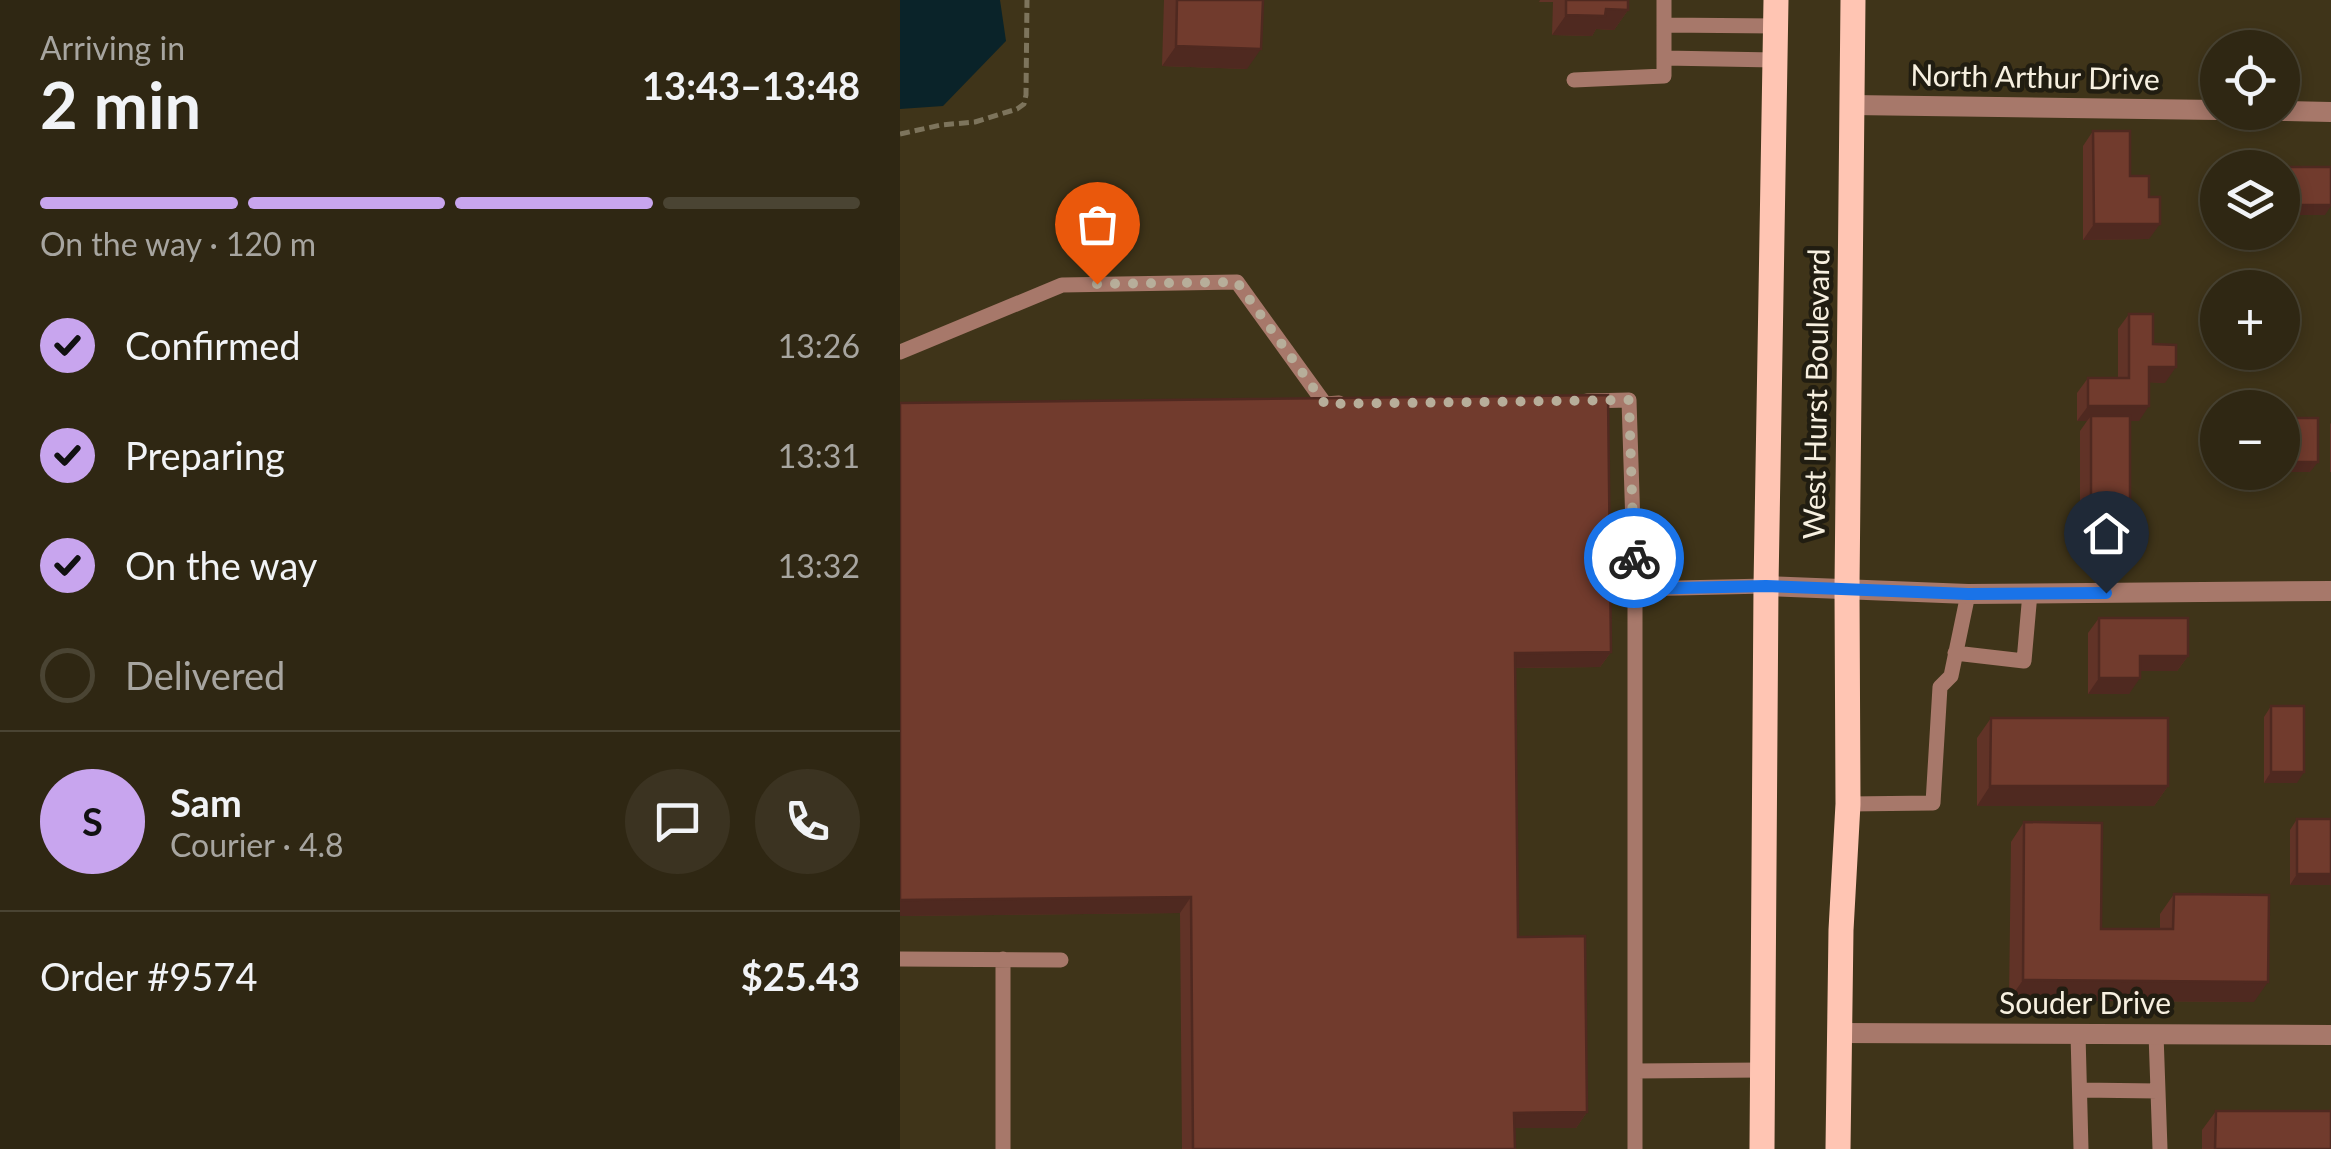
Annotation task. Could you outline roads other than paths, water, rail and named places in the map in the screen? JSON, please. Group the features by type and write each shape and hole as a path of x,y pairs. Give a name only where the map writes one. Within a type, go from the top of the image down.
{"main road":[{"name":"West Hurst Boulevard","path":"1838,1149 1838,1033 1848,804 1853,0"},
{"name":"West Hurst Boulevard","path":"1762,1149 1776,13"}],"street":[{"name":"North Arthur Drive","path":"1852,105 2200,110"},
{"path":"2300,111 2331,112"},
{"path":"1766,586 1968,594 2331,591"},
{"name":"Souder Drive","path":"1838,1033 2331,1034"}],"lane":[{"path":"1574,80 1664,76 1664,0"},
{"path":"1664,25 1776,13"},
{"path":"1664,58 1776,60"},
{"path":"900,352 1062,285 1237,282 1325,404 1363,403"},
{"path":"1572,401 1629,400 1636,589 1636,1149"},
{"path":"1636,589 1766,586"},
{"path":"1955,653 2024,661 2030,593"},
{"path":"1848,804 1932,803 1940,688 1951,676 1968,594"},
{"path":"900,959 1061,960"},
{"path":"1003,960 1003,1149"},
{"path":"2078,1034 2080,1149"},
{"path":"2156,1034 2160,1149"},
{"path":"1636,1071 1763,1070"},
{"path":"2080,1090 2158,1091"}],"water":[{"path":"900,0 1000,0 1006,41 943,106 900,109"}]}
